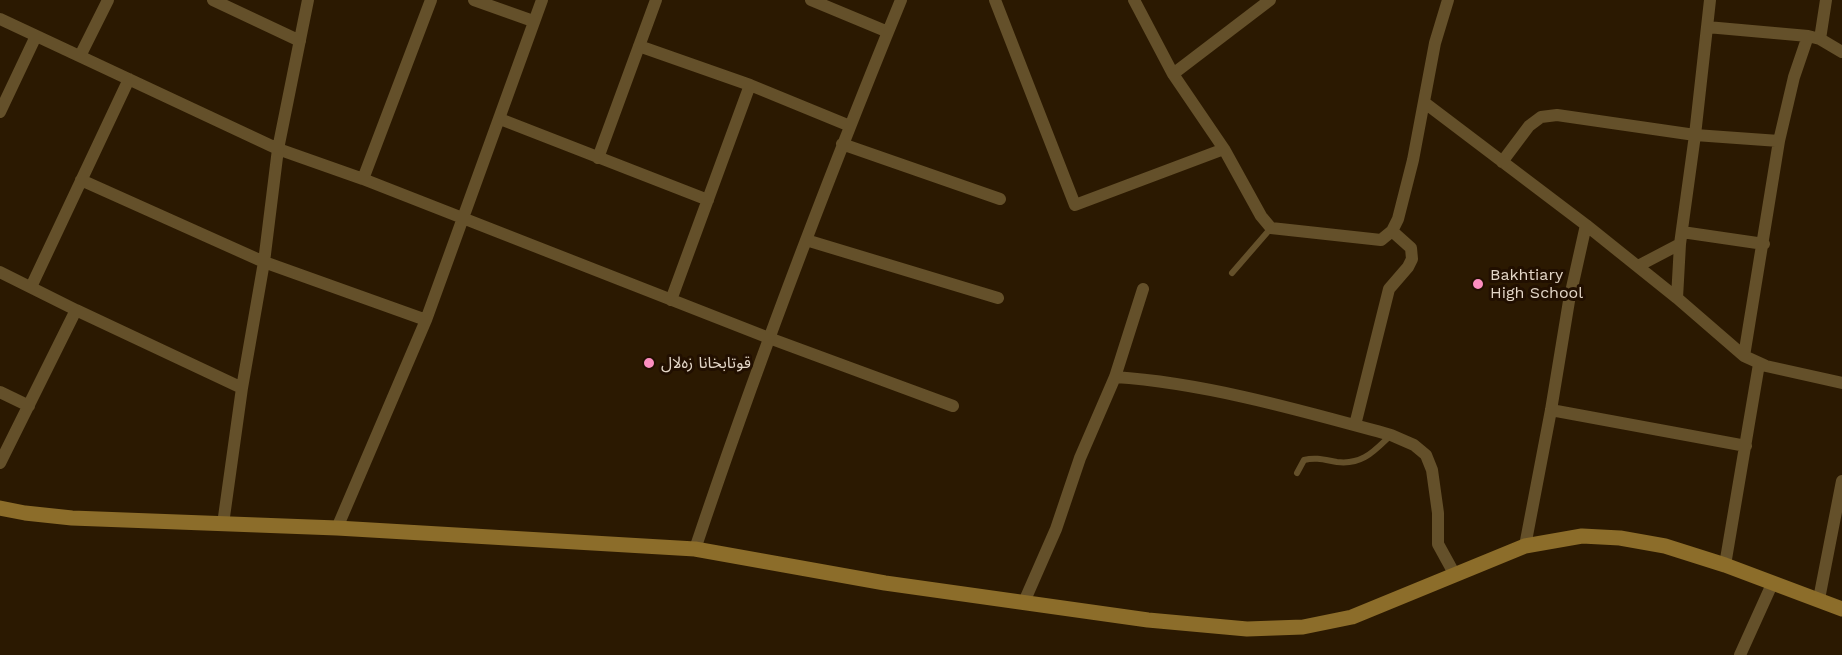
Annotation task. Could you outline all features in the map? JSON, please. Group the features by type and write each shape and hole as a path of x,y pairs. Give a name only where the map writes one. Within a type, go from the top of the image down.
{"main road":[{"path":"1,509 72,518 337,528 695,549 885,583 1148,620 1247,629 1303,627 1352,617 1525,546 1582,536 1620,538 1665,546 1725,565 1842,609"}],"street":[{"path":"80,56 108,0"},
{"path":"213,0 300,41"},
{"path":"223,524 242,388 264,262 278,149 308,0"},
{"path":"363,179 431,0"},
{"path":"474,0 533,21"},
{"path":"337,528 426,320 542,0"},
{"path":"598,158 656,0"},
{"path":"811,0 888,33"},
{"path":"695,549 769,338 842,144 901,0"},
{"path":"995,0 1075,205 1224,149"},
{"path":"1134,0 1173,74 1224,149 1261,216 1271,228 1381,240 1392,231 1398,219 1425,103 1435,43 1448,0"},
{"path":"1173,74 1270,0"},
{"path":"1677,298 1681,238 1710,0"},
{"path":"1744,356 1779,141 1794,77 1814,38 1826,0"},
{"path":"0,19 278,149 363,179 769,338 953,406"},
{"path":"1707,27 1814,38 1842,51"},
{"path":"0,112 36,36"},
{"path":"639,46 750,85 850,126"},
{"path":"31,287 129,80"},
{"path":"671,300 750,85"},
{"path":"1425,103 1638,266 1744,356 1759,364 1842,383"},
{"path":"1502,162 1529,126 1541,117 1557,115 1695,135 1779,141"},
{"path":"500,118 708,200"},
{"path":"842,144 1000,199"},
{"path":"81,180 264,262 426,320"},
{"path":"1525,546 1569,301 1586,225"},
{"path":"1355,425 1389,289 1412,259 1411,248 1392,231"},
{"path":"1638,266 1681,238 1764,244"},
{"path":"806,240 998,298"},
{"path":"0,272 242,388"},
{"path":"1024,602 1056,529 1080,458 1115,377 1143,289"},
{"path":"0,463 76,310"},
{"path":"1725,565 1759,364"},
{"path":"1115,377 1150,379 1231,395 1392,435 1414,445 1426,455 1432,470 1438,544 1455,575"},
{"path":"0,392 28,406"},
{"path":"1551,410 1746,446"},
{"path":"1819,599 1842,481"},
{"path":"1740,655 1773,582"}],"lane":[{"path":"1232,273 1271,228"},
{"path":"1297,473 1304,460 1315,458 1357,462 1372,453 1392,435"}],"place":[{"name":"Bakhtiary High School","path":"1478,284"},
{"name":"قوتابخانا زەلال","path":"649,363"}]}
